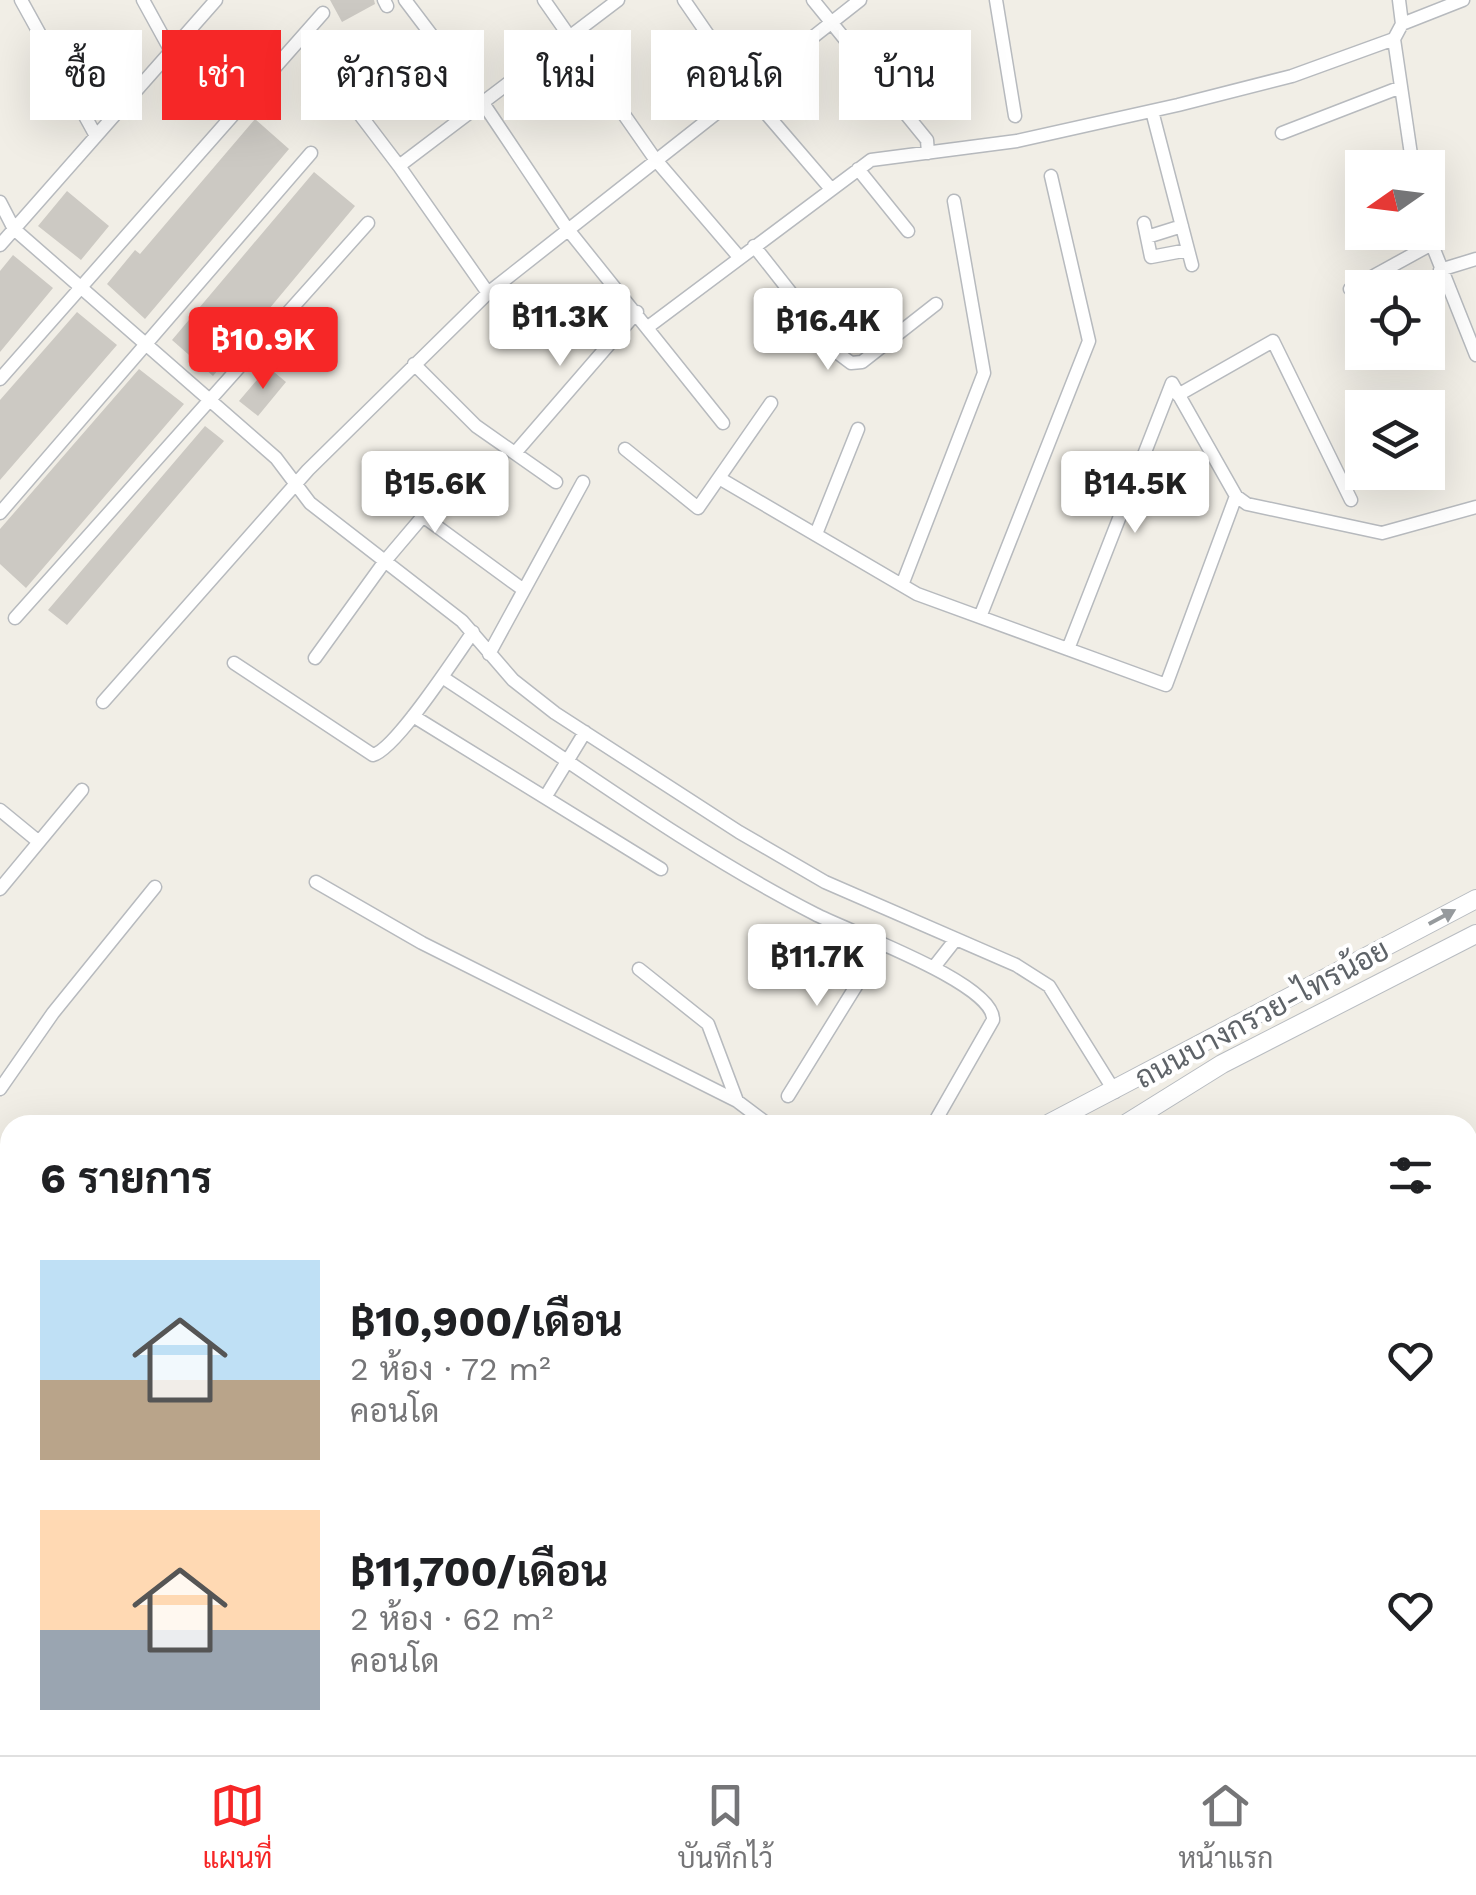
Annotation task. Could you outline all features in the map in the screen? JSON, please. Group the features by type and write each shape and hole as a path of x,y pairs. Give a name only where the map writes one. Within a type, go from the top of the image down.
{"main road":[{"name":"ถนนบางกรวย-ไทรน้อย","path":"1067,1115 1476,899"},
{"name":"ถนนบางกรวย-ไทรน้อย","path":"1140,1115 1222,1064 1476,934"}],"street":[{"path":"22,0 96,136"},
{"path":"142,0 162,35"},
{"path":"190,30 216,0"},
{"path":"405,0 427,30"},
{"path":"544,0 566,30"},
{"path":"579,30 618,0"},
{"path":"684,0 705,30"},
{"path":"812,0 927,140 928,153"},
{"path":"819,34 860,0"},
{"path":"996,0 1015,116"},
{"path":"1398,0 1402,24 1394,39 1410,150"},
{"path":"1402,24 1463,0"},
{"path":"0,378 323,12"},
{"path":"648,326 871,160 1017,140 1152,111 1292,76 1394,39"},
{"path":"0,245 162,61"},
{"path":"484,101 504,86"},
{"path":"1282,134 1401,87"},
{"path":"484,106 566,227 722,423"},
{"path":"1152,111 1192,265"},
{"path":"365,120 488,293"},
{"path":"400,166 460,120"},
{"path":"628,120 655,159 740,257"},
{"path":"103,702 294,486 414,364 488,293 566,227 706,120"},
{"path":"772,120 832,189"},
{"path":"0,513 311,153"},
{"path":"858,169 908,231"},
{"path":"980,618 1089,341 1051,176"},
{"path":"902,585 984,373 954,201"},
{"path":"0,202 14,228 276,458 294,486 473,632 513,680 739,832 825,882 1016,965 1049,986 1115,1092"},
{"path":"15,618 368,222"},
{"path":"1182,226 1146,230 1152,258 1188,250"},
{"path":"754,246 851,364 862,362 936,304"},
{"path":"1380,270 1411,250"},
{"path":"1432,250 1440,270 1476,259"},
{"path":"1445,282 1476,355"},
{"path":"514,453 637,312"},
{"path":"1178,394 1273,341 1351,500"},
{"path":"414,364 476,426 556,482"},
{"path":"1068,650 1172,383 1236,496 1248,504 1382,533 1476,506"},
{"path":"625,449 698,508 771,403"},
{"path":"816,534 858,429"},
{"path":"719,478 902,585 980,618 1166,684 1236,496"},
{"path":"314,658 384,561 452,482"},
{"path":"489,654 521,588 584,482"},
{"path":"424,517 521,588"},
{"path":"234,664 363,753 381,753 413,716 473,632"},
{"path":"442,677 720,862 817,916 934,967 994,1012 939,1115"},
{"path":"413,716 661,869"},
{"path":"546,796 585,732"},
{"path":"0,890 82,790"},
{"path":"0,810 39,842"},
{"path":"316,882 439,952 736,1101 755,1115"},
{"path":"0,1089 53,1013 155,886"},
{"path":"934,967 956,939"},
{"path":"788,1096 882,944"},
{"path":"639,969 708,1024 736,1101"}],"building":[{"path":"330,0 374,0 375,4 342,22"},
{"path":"254,120 289,149 145,319 107,284 135,250 140,254"},
{"path":"314,172 355,206 213,376 172,340"},
{"path":"67,191 109,226 81,260 38,226"},
{"path":"13,255 53,288 0,352 0,271"},
{"path":"77,312 117,345 0,480 0,400"},
{"path":"268,367 286,382 258,416 239,401"},
{"path":"139,369 184,404 26,588 0,564 0,529"},
{"path":"205,426 224,441 67,625 48,610"}]}
